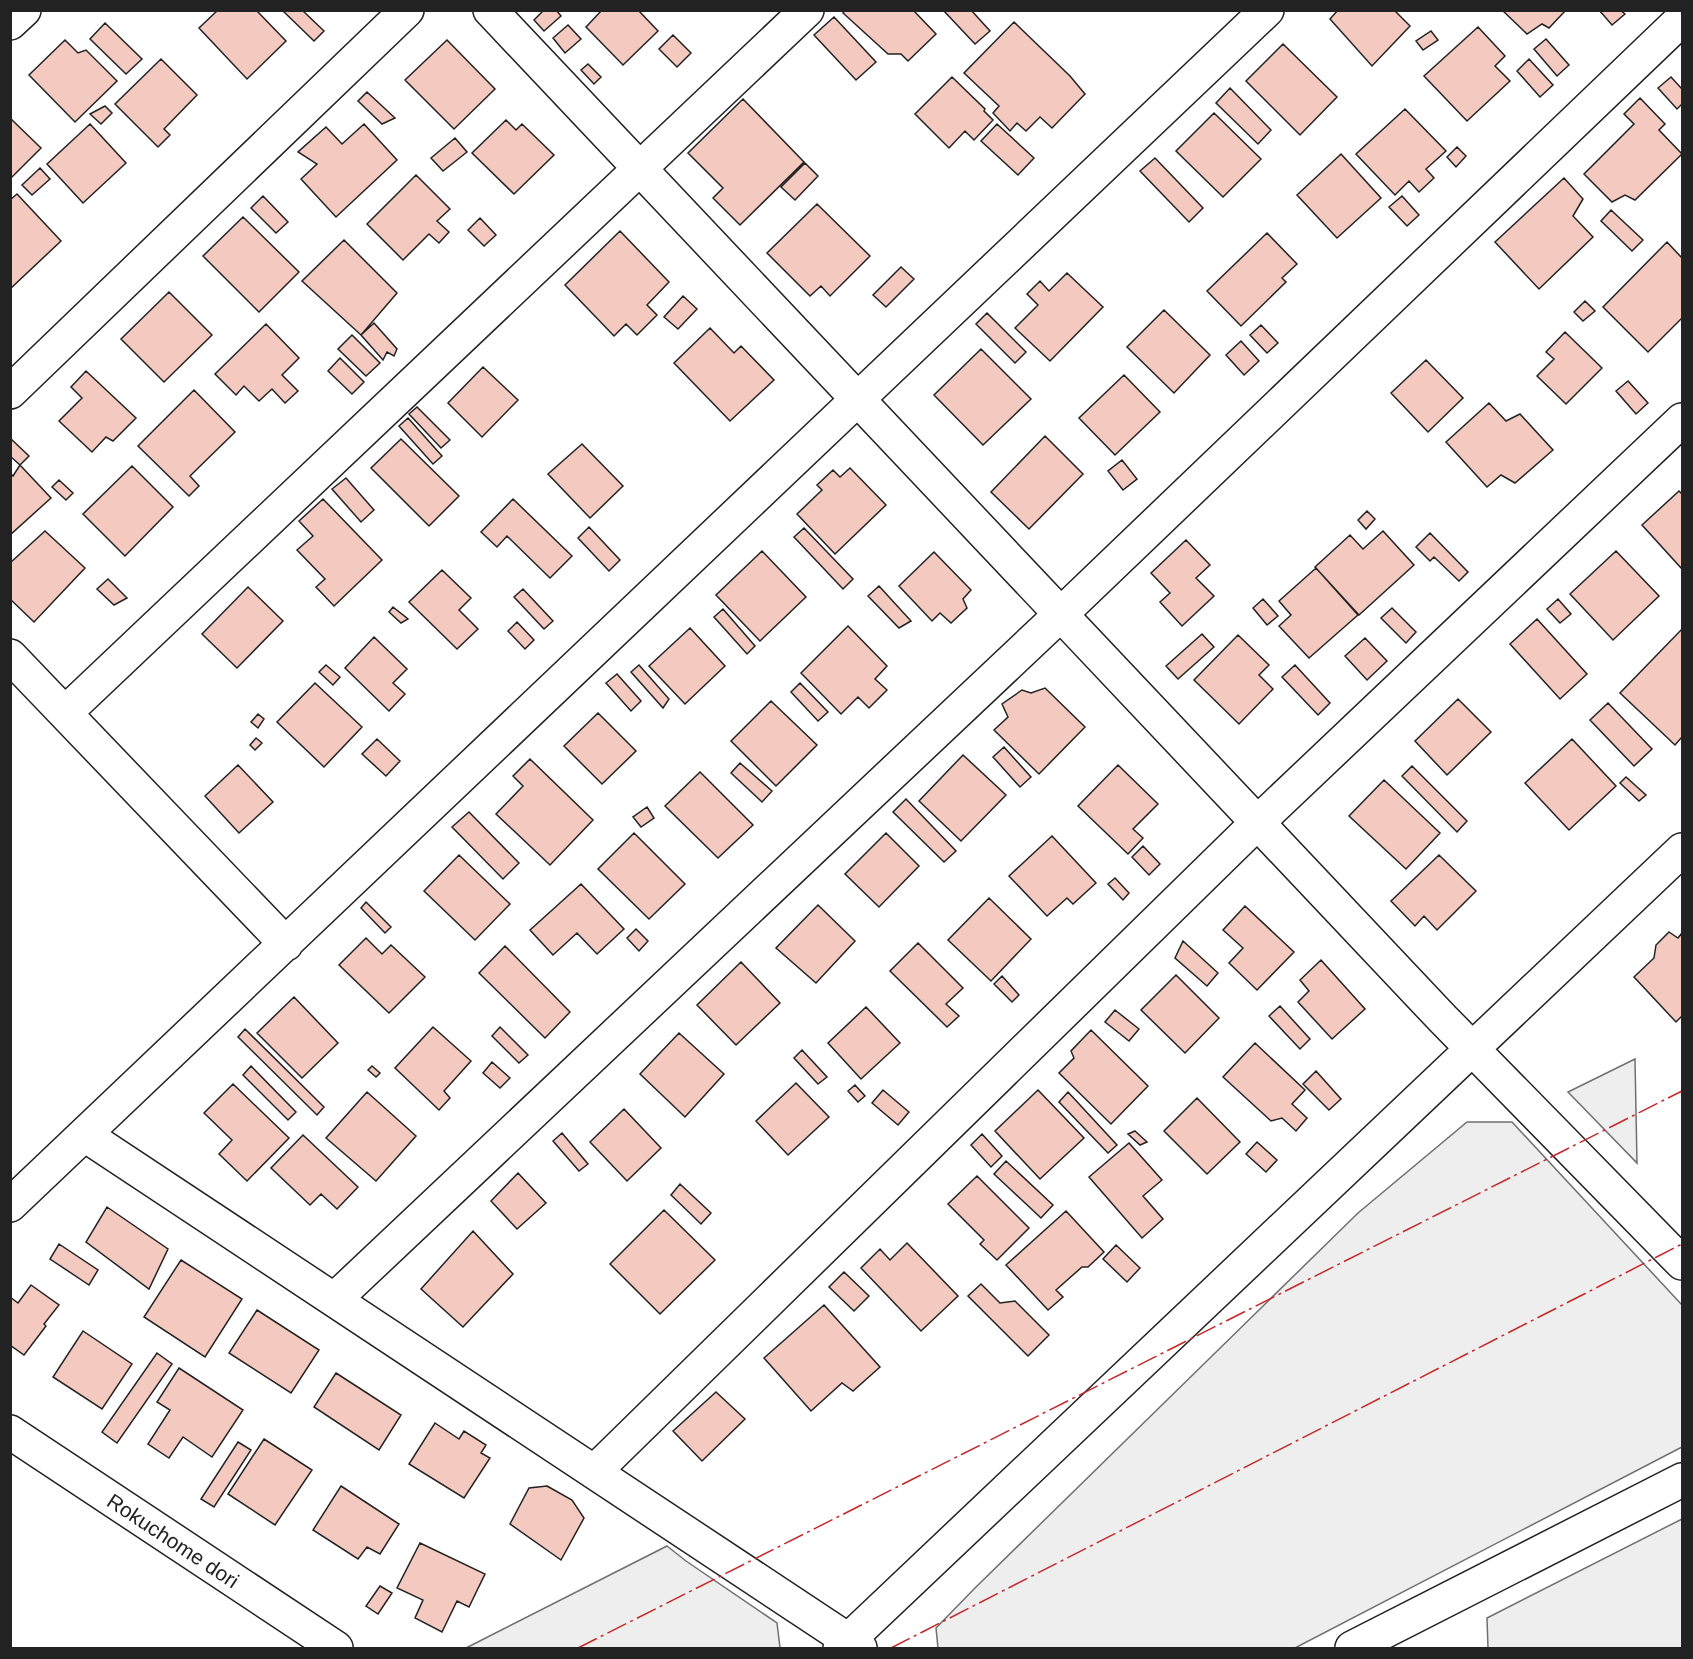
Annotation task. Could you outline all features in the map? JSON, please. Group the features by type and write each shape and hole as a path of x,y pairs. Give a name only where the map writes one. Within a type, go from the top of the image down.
{"street":[{"path":"10,23 24,10"},
{"path":"10,392 407,10"},
{"path":"490,10 1472,1049 1683,1263"},
{"path":"65,713 807,10"},
{"path":"10,1205 1267,10"},
{"path":"334,1300 1060,615 1683,19"},
{"path":"594,1472 1257,823 1683,420"},
{"path":"10,656 286,944"},
{"path":"85,1135 594,1472 849,1646 1683,850"},
{"name":"Rokuchome dori","path":"10,1432 336,1648"},
{"path":"1353,1648 1395,1640 1683,1480"}],"shaded area":[{"path":"1635,1059 1637,1163 1568,1092"},
{"path":"1467,1122 1512,1122 1682,1305 1682,1447 1295,1648 938,1648 936,1628 975,1588 1358,1213"},
{"path":"1682,1519 1682,1648 1488,1648 1487,1618"},
{"path":"667,1546 777,1623 780,1648 466,1648"}],"building":[{"path":"218,10 256,10 286,41 247,79 199,28"},
{"path":"282,10 302,10 324,31 314,41"},
{"path":"544,10 556,10 561,16 544,31 534,20"},
{"path":"602,10 638,10 658,31 623,65 586,27"},
{"path":"845,10 913,10 936,34 908,61 901,54 888,54 843,13"},
{"path":"943,10 971,10 990,31 975,44"},
{"path":"1338,10 1394,10 1410,26 1372,66 1330,19"},
{"path":"1502,10 1566,10 1549,28 1542,24 1527,34"},
{"path":"1599,10 1620,10 1625,14 1612,25"},
{"path":"834,17 876,62 856,80 814,35"},
{"path":"1014,22 1070,76 1085,94 1052,128 1040,117 1026,131 1017,123 1010,131 993,113 999,106 964,73"},
{"path":"105,23 142,59 126,74 90,39"},
{"path":"568,25 581,39 565,53 553,38"},
{"path":"1478,27 1505,56 1495,66 1510,81 1467,121 1424,76"},
{"path":"1431,31 1438,40 1423,50 1416,41"},
{"path":"673,35 691,53 677,67 659,49"},
{"path":"1546,39 1569,65 1557,76 1534,49"},
{"path":"65,40 78,53 86,50 117,81 75,122 29,75"},
{"path":"447,40 495,89 454,129 405,80"},
{"path":"1283,44 1337,97 1300,135 1246,81"},
{"path":"161,59 197,95 164,129 170,135 158,147 115,104"},
{"path":"1529,59 1553,85 1540,97 1517,71"},
{"path":"588,64 601,77 594,84 581,70"},
{"path":"952,77 985,109 984,111 993,120 974,140 965,131 949,148 915,114"},
{"path":"1671,77 1682,89 1682,104 1677,109 1658,88"},
{"path":"1230,88 1271,130 1258,144 1216,103"},
{"path":"367,92 395,118 382,124 358,101"},
{"path":"1640,98 1665,124 1659,130 1682,154 1635,200 1625,195 1612,202 1584,174 1634,124 1624,114"},
{"path":"743,99 804,162 740,225 713,198 723,188 688,153"},
{"path":"105,106 112,113 101,124 90,114"},
{"path":"1405,109 1446,151 1426,169 1434,178 1419,192 1409,181 1395,195 1356,154"},
{"path":"1214,113 1261,159 1223,197 1176,151"},
{"path":"10,118 41,148 12,177 10,175"},
{"path":"506,120 516,130 522,124 554,155 514,194 472,153"},
{"path":"90,124 126,163 83,203 47,164"},
{"path":"364,124 397,160 336,217 301,179 317,164 298,152 326,127 342,144"},
{"path":"997,124 1034,158 1018,175 981,141"},
{"path":"455,138 467,152 443,171 431,158"},
{"path":"1457,147 1466,156 1456,167 1447,157"},
{"path":"1341,154 1381,198 1337,238 1297,195"},
{"path":"1155,158 1203,208 1189,222 1140,171"},
{"path":"805,163 818,176 795,200 781,187"},
{"path":"40,168 50,179 32,195 22,185"},
{"path":"416,175 450,209 437,221 449,232 439,243 429,234 403,260 367,224"},
{"path":"1564,178 1583,199 1573,216 1593,237 1539,289 1495,242"},
{"path":"17,194 61,241 10,289 10,200"},
{"path":"263,196 288,222 276,233 251,208"},
{"path":"1402,196 1419,215 1407,226 1389,207"},
{"path":"817,204 870,256 830,296 821,286 810,296 767,253"},
{"path":"1611,210 1643,240 1632,251 1601,221"},
{"path":"243,217 299,272 259,312 203,256"},
{"path":"480,218 496,235 484,246 468,230"},
{"path":"620,231 669,282 647,305 657,315 637,335 626,324 614,336 565,285"},
{"path":"1267,233 1297,264 1282,278 1286,282 1241,326 1207,291"},
{"path":"344,240 397,293 361,335 302,281"},
{"path":"1667,242 1682,258 1682,318 1648,352 1603,307"},
{"path":"901,267 914,279 886,307 873,295"},
{"path":"1067,273 1103,307 1050,361 1015,328 1038,305 1027,294 1040,281 1049,291"},
{"path":"169,292 212,335 164,382 121,339"},
{"path":"683,296 697,309 678,329 664,317"},
{"path":"1585,301 1595,311 1583,321 1574,312"},
{"path":"1164,310 1210,355 1174,393 1127,347"},
{"path":"987,313 1026,352 1015,363 976,324"},
{"path":"374,323 397,349 394,356 387,352 383,360 361,335"},
{"path":"266,324 299,358 282,375 298,391 285,403 272,389 259,401 244,386 236,395 215,374"},
{"path":"1261,325 1278,343 1267,353 1250,335"},
{"path":"710,328 734,353 741,346 774,380 730,421 674,363"},
{"path":"1565,332 1602,368 1566,404 1537,376 1554,359 1546,352"},
{"path":"352,335 380,363 366,376 338,349"},
{"path":"1241,341 1259,361 1244,375 1226,355"},
{"path":"981,349 1031,399 983,445 934,395"},
{"path":"340,358 364,382 352,394 328,371"},
{"path":"1426,360 1463,398 1428,432 1391,393"},
{"path":"483,367 518,400 482,437 448,403"},
{"path":"86,371 136,418 113,441 106,437 92,452 59,421 82,398 71,387"},
{"path":"1124,375 1160,412 1115,455 1079,418"},
{"path":"1628,381 1648,403 1636,414 1616,391"},
{"path":"194,390 235,432 190,476 199,486 189,496 138,446"},
{"path":"1489,403 1506,421 1520,414 1553,450 1515,483 1501,475 1487,487 1446,442"},
{"path":"417,407 450,440 441,448 409,414"},
{"path":"408,418 442,456 433,464 399,426"},
{"path":"1045,436 1083,474 1029,529 991,492"},
{"path":"10,438 29,456 20,465 10,456"},
{"path":"401,439 459,496 429,526 371,468"},
{"path":"582,444 623,486 590,518 548,474"},
{"path":"1122,460 1137,479 1123,490 1108,471"},
{"path":"20,465 51,498 10,535 10,473 13,476"},
{"path":"132,466 173,507 125,556 83,514"},
{"path":"850,468 886,505 835,554 797,514 822,490 817,485 833,470 840,477"},
{"path":"346,478 374,510 361,522 332,489"},
{"path":"59,480 73,493 66,500 52,487"},
{"path":"1679,491 1682,494 1682,569 1642,525"},
{"path":"323,499 382,560 334,606 316,587 325,579 297,550 313,536 299,521"},
{"path":"513,499 572,556 550,578 507,536 497,547 481,532"},
{"path":"1367,511 1375,519 1366,529 1358,520"},
{"path":"589,527 620,560 609,571 578,538"},
{"path":"804,528 853,579 843,589 794,537"},
{"path":"45,531 85,568 34,622 10,599 10,563"},
{"path":"1383,531 1414,565 1359,615 1315,567 1350,535 1363,549"},
{"path":"1430,533 1468,572 1459,581 1434,557 1430,561 1416,547"},
{"path":"1186,540 1210,565 1196,578 1214,596 1182,626 1160,602 1170,593 1151,573"},
{"path":"762,551 806,597 760,641 716,595"},
{"path":"1616,551 1659,596 1613,640 1570,594"},
{"path":"934,552 971,590 963,599 967,608 951,623 940,613 932,621 899,586"},
{"path":"1316,568 1358,615 1309,658 1279,626 1291,615 1279,601"},
{"path":"442,570 471,598 459,610 478,629 457,649 409,602"},
{"path":"108,579 127,598 114,605 97,589"},
{"path":"879,586 911,621 899,628 868,596"},
{"path":"248,587 283,621 237,668 202,634"},
{"path":"523,589 553,621 544,629 514,597"},
{"path":"1263,599 1278,616 1267,625 1253,608"},
{"path":"1558,599 1571,614 1560,623 1547,609"},
{"path":"393,607 408,619 401,623 389,612"},
{"path":"1392,608 1416,632 1406,643 1381,618"},
{"path":"723,609 755,646 747,654 714,617"},
{"path":"1537,619 1587,674 1560,699 1510,644"},
{"path":"517,622 534,640 525,649 508,631"},
{"path":"848,626 887,666 875,679 887,690 869,708 858,697 841,714 801,673"},
{"path":"690,628 725,666 685,704 649,666"},
{"path":"1682,629 1682,737 1675,745 1620,693"},
{"path":"1202,634 1214,647 1178,679 1166,666"},
{"path":"1238,635 1269,665 1259,675 1273,689 1239,724 1194,680"},
{"path":"374,637 407,669 393,683 405,694 389,711 345,668"},
{"path":"1365,638 1387,661 1367,680 1345,656"},
{"path":"326,665 340,677 333,685 319,672"},
{"path":"639,665 669,699 663,708 631,672"},
{"path":"1295,665 1330,703 1318,715 1282,677"},
{"path":"617,674 641,701 631,711 606,683"},
{"path":"315,683 362,727 324,767 277,722"},
{"path":"800,683 828,712 818,721 791,692"},
{"path":"1045,688 1085,727 1039,774 994,730 1008,717 1002,704 1022,690 1031,693"},
{"path":"1458,699 1491,732 1447,775 1415,741"},
{"path":"771,701 817,745 776,786 731,741"},
{"path":"1608,703 1652,749 1634,766 1590,720"},
{"path":"598,713 636,751 602,784 564,746"},
{"path":"258,714 264,719 258,728 251,722"},
{"path":"256,738 262,743 255,750 250,745"},
{"path":"377,739 400,761 386,776 362,754"},
{"path":"1572,739 1616,786 1569,830 1525,783"},
{"path":"1004,747 1031,777 1020,787 993,757"},
{"path":"963,755 1006,795 961,841 919,801"},
{"path":"530,759 593,820 550,865 496,814 523,786 513,776"},
{"path":"740,763 772,791 762,802 731,773"},
{"path":"238,765 273,802 239,833 205,796"},
{"path":"1118,765 1158,804 1133,829 1143,838 1128,854 1078,806"},
{"path":"1412,766 1467,821 1457,832 1402,776"},
{"path":"700,772 753,825 718,858 665,806"},
{"path":"1626,777 1646,795 1639,801 1620,783"},
{"path":"1384,780 1440,833 1406,869 1349,816"},
{"path":"906,799 956,851 944,862 893,812"},
{"path":"647,807 654,818 641,827 633,817"},
{"path":"469,812 519,863 503,879 452,827"},
{"path":"634,833 685,884 649,919 598,869"},
{"path":"886,833 919,866 879,907 845,874"},
{"path":"1052,836 1096,883 1073,904 1067,898 1047,916 1009,876"},
{"path":"1143,846 1160,864 1149,875 1132,857"},
{"path":"459,855 510,904 475,940 424,891"},
{"path":"1439,855 1476,891 1437,930 1424,916 1415,926 1391,901"},
{"path":"1115,878 1129,893 1123,900 1108,884"},
{"path":"581,884 624,929 597,954 577,933 553,955 530,930"},
{"path":"989,898 1031,939 991,981 948,940"},
{"path":"366,902 391,927 385,933 361,908"},
{"path":"818,905 855,941 816,983 776,948"},
{"path":"1245,906 1294,952 1257,990 1229,963 1243,948 1223,930"},
{"path":"636,929 648,941 639,951 627,938"},
{"path":"1669,932 1678,938 1682,933 1682,1016 1676,1022 1634,977 1654,958 1656,945"},
{"path":"366,938 382,954 391,945 425,977 389,1013 339,965"},
{"path":"1183,941 1218,973 1207,986 1175,958"},
{"path":"918,943 963,988 946,1004 959,1016 947,1027 890,971"},
{"path":"505,946 570,1012 545,1038 479,973"},
{"path":"1321,960 1365,1009 1332,1039 1298,1002 1309,991 1300,980"},
{"path":"741,962 780,1003 736,1045 697,1005"},
{"path":"1176,975 1219,1018 1185,1053 1141,1010"},
{"path":"1002,976 1019,995 1012,1002 994,984"},
{"path":"294,997 338,1043 302,1078 257,1033"},
{"path":"1280,1006 1310,1039 1300,1049 1269,1016"},
{"path":"866,1007 900,1043 861,1079 828,1043"},
{"path":"1115,1010 1139,1029 1129,1041 1105,1022"},
{"path":"433,1027 471,1061 444,1091 450,1098 439,1110 395,1068"},
{"path":"500,1027 528,1055 519,1063 492,1036"},
{"path":"245,1029 324,1107 317,1115 238,1037"},
{"path":"1091,1030 1148,1086 1111,1124 1059,1073 1074,1058 1071,1051"},
{"path":"679,1033 724,1074 685,1117 640,1074"},
{"path":"1255,1043 1305,1090 1292,1104 1307,1118 1296,1131 1282,1118 1271,1121 1223,1077"},
{"path":"802,1050 827,1077 818,1084 794,1058"},
{"path":"492,1062 510,1078 500,1088 483,1073"},
{"path":"251,1066 296,1112 288,1120 243,1075"},
{"path":"372,1066 380,1073 376,1077 368,1070"},
{"path":"1316,1071 1341,1099 1329,1110 1303,1084"},
{"path":"796,1083 829,1117 788,1155 756,1121"},
{"path":"233,1084 289,1138 247,1181 219,1154 232,1140 204,1113"},
{"path":"855,1085 865,1096 858,1102 848,1091"},
{"path":"883,1090 909,1112 898,1125 872,1103"},
{"path":"1038,1090 1084,1138 1040,1179 995,1131"},
{"path":"367,1092 416,1136 376,1181 326,1138"},
{"path":"1068,1092 1117,1145 1108,1153 1059,1102"},
{"path":"1197,1098 1240,1142 1207,1174 1164,1131"},
{"path":"624,1109 661,1148 627,1181 590,1142"},
{"path":"1135,1131 1147,1142 1140,1145 1128,1134"},
{"path":"562,1133 588,1164 579,1171 553,1141"},
{"path":"982,1134 1002,1156 991,1167 971,1145"},
{"path":"303,1135 358,1187 337,1209 321,1194 310,1205 271,1168"},
{"path":"1257,1142 1277,1160 1266,1172 1246,1154"},
{"path":"1129,1143 1162,1180 1143,1196 1163,1219 1142,1238 1089,1177"},
{"path":"1006,1161 1053,1205 1041,1218 994,1174"},
{"path":"518,1173 546,1203 517,1229 491,1201"},
{"path":"977,1176 1029,1228 997,1260 980,1244 984,1240 948,1204"},
{"path":"680,1184 711,1213 701,1224 671,1195"},
{"path":"107,1207 168,1249 149,1289 86,1242"},
{"path":"664,1210 715,1260 660,1314 610,1264"},
{"path":"1066,1211 1104,1252 1088,1267 1082,1267 1056,1290 1063,1297 1048,1310 1006,1265"},
{"path":"473,1231 513,1274 463,1327 421,1289"},
{"path":"907,1243 958,1296 921,1331 861,1268 880,1249 890,1260"},
{"path":"59,1244 98,1270 89,1285 50,1259"},
{"path":"1116,1245 1140,1268 1127,1282 1103,1259"},
{"path":"181,1260 242,1299 205,1357 144,1317"},
{"path":"844,1272 869,1296 854,1311 829,1287"},
{"path":"981,1284 1000,1303 1015,1301 1049,1335 1028,1356 968,1296"},
{"path":"31,1285 59,1305 24,1355 10,1345 10,1297 18,1303"},
{"path":"824,1305 880,1367 853,1391 842,1383 811,1411 764,1358"},
{"path":"257,1310 319,1350 291,1393 229,1353"},
{"path":"83,1331 132,1364 102,1409 53,1377"},
{"path":"157,1353 172,1364 117,1443 102,1432"},
{"path":"179,1368 243,1410 212,1457 183,1437 169,1458 148,1444 170,1410 157,1402"},
{"path":"336,1373 401,1415 379,1450 314,1407"},
{"path":"716,1392 745,1419 702,1461 673,1431"},
{"path":"435,1423 459,1439 464,1431 486,1445 481,1453 490,1458 464,1498 409,1464"},
{"path":"264,1439 312,1470 275,1525 228,1494"},
{"path":"238,1442 251,1450 214,1507 201,1499"},
{"path":"341,1486 399,1524 380,1554 367,1547 358,1559 313,1530"},
{"path":"547,1486 572,1500 584,1518 561,1560 510,1524 529,1488"},
{"path":"420,1543 485,1574 469,1607 457,1601 442,1632 415,1618 423,1600 397,1588"},
{"path":"380,1586 392,1593 378,1614 366,1606"}],"power":[{"path":"578,1648 1682,1091"},
{"path":"891,1648 1682,1244"}]}
